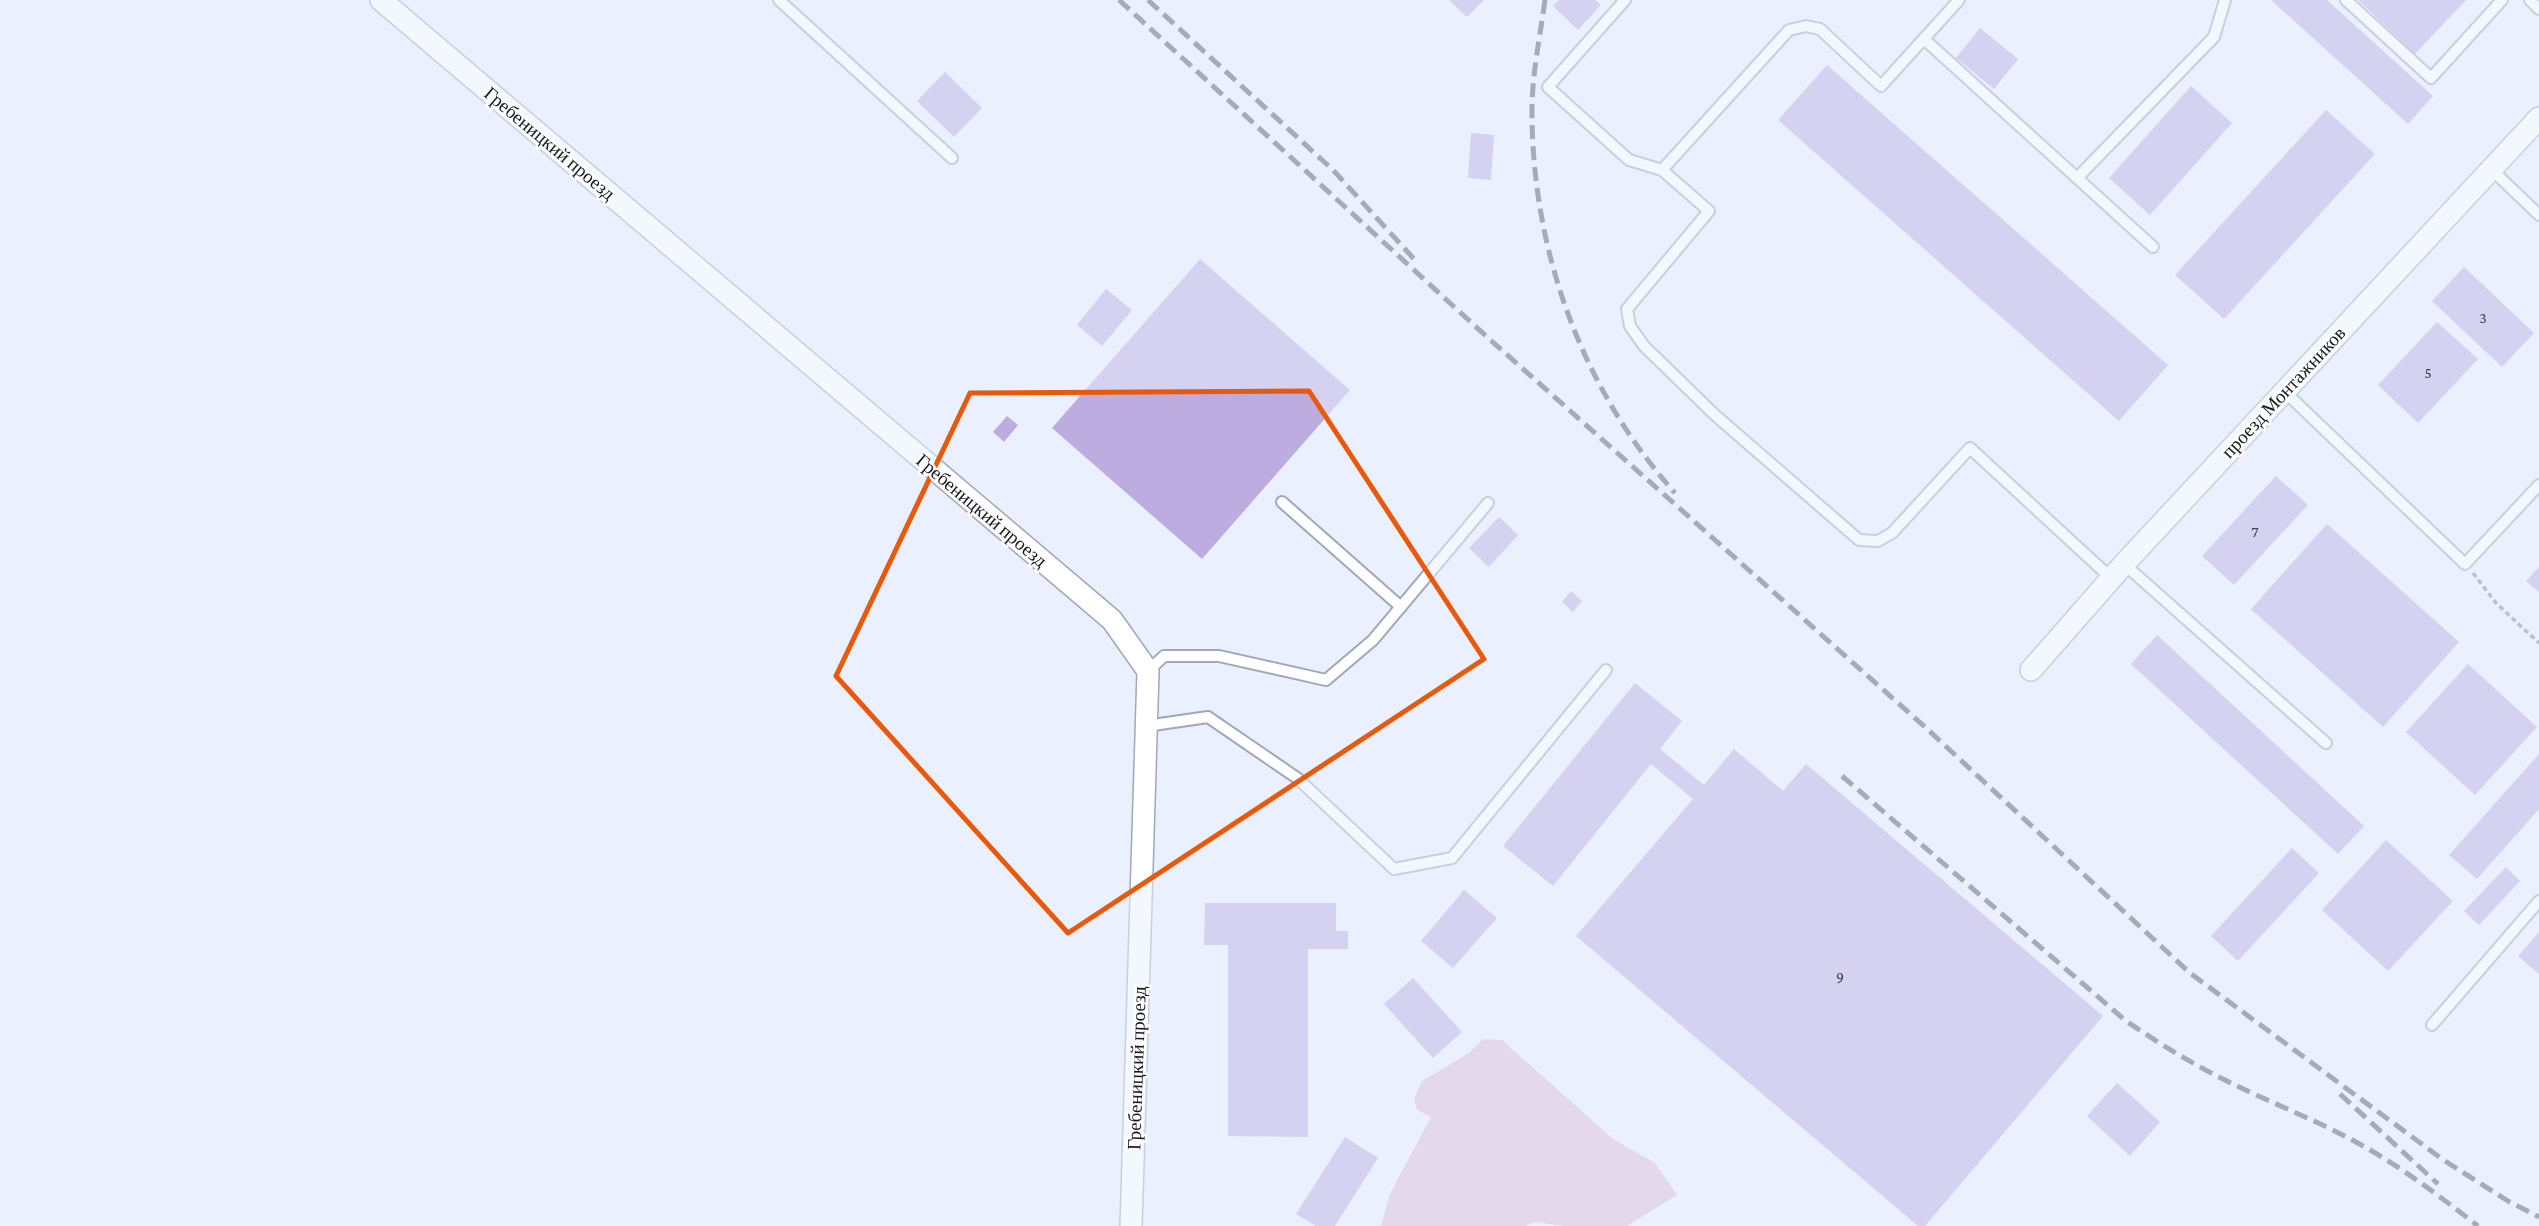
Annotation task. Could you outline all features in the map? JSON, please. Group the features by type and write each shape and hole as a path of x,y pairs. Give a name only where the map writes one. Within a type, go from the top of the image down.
{"street":[{"name":"Гребеницкий проезд","path":"381,0 1112,620 1148,671 1131,1226"},
{"name":"проезд Монтажников","path":"2031,670 2117,571 2539,118"}],"lane":[{"path":"779,0 952,158"},
{"path":"1625,0 1548,86 1629,160 1662,170 1709,211 1627,309 1630,326 1644,346 1716,415 1860,540 1878,541 1892,533 1970,448 2326,743"},
{"path":"1662,170 1789,30 1806,26 1820,29 1881,86 1959,0"},
{"path":"2077,178 2214,37 2225,0"},
{"path":"2346,0 2431,78 2502,0"},
{"path":"2530,0 2539,9"},
{"path":"1924,38 2153,247"},
{"path":"2491,169 2539,215"},
{"path":"2284,391 2465,564 2539,485"},
{"path":"1282,502 1401,607"},
{"path":"1148,671 1164,656 1219,656 1326,680 1373,640 1488,503"},
{"path":"1146,726 1208,717 1297,778 1394,869 1452,858 1606,670"},
{"path":"2432,1025 2539,901"}],"path":[{"path":"2465,564 2496,603 2539,643"}],"highlighted area":[{"path":"1309,391 1484,659 1068,933 836,676 970,393"}],"shaded area":[{"path":"1483,1039 1502,1040 1613,1139 1655,1163 1677,1195 1627,1226 1564,1226 1535,1222 1525,1226 1381,1226 1390,1194 1431,1117 1417,1110 1414,1098 1422,1081 1469,1053"}],"building":[{"path":"1449,0 1484,0 1467,17"},
{"path":"1559,0 1595,0 1601,5 1578,30 1553,6"},
{"path":"2271,0 2327,0 2433,96 2408,124"},
{"path":"2358,0 2466,0 2415,54"},
{"path":"1980,28 2018,59 1994,89 1956,58"},
{"path":"1827,65 2168,365 2119,421 1778,120"},
{"path":"945,72 982,108 954,137 917,101"},
{"path":"2191,86 2232,123 2150,215 2109,178"},
{"path":"2326,110 2375,154 2224,319 2175,275"},
{"path":"1471,133 1494,135 1491,180 1468,178"},
{"path":"1200,259 1350,390 1202,559 1052,428"},
{"path":"2464,267 2534,333 2502,367 2432,301"},
{"path":"1106,289 1132,310 1102,346 1077,325"},
{"path":"2437,322 2478,359 2418,423 2378,385"},
{"path":"1007,416 1018,425 1004,442 993,432"},
{"path":"2276,476 2308,505 2234,585 2202,556"},
{"path":"1499,517 1518,535 1489,567 1469,548"},
{"path":"2327,524 2459,642 2383,727 2251,609"},
{"path":"2539,567 2539,592 2526,581"},
{"path":"1571,591 1582,601 1573,612 1562,602"},
{"path":"2157,635 2364,826 2338,854 2131,664"},
{"path":"2468,664 2537,727 2475,795 2406,732"},
{"path":"1635,683 1682,721 1660,749 1704,785 1734,749 1783,791 1806,764 2103,1016 1925,1226 1918,1226 1576,936 1693,799 1651,764 1553,886 1503,846"},
{"path":"2539,754 2539,809 2477,879 2449,855"},
{"path":"2386,840 2453,901 2388,971 2322,910"},
{"path":"2292,848 2319,873 2238,961 2211,936"},
{"path":"2506,867 2520,881 2479,925 2464,911"},
{"path":"1464,890 1497,918 1453,968 1421,941"},
{"path":"1205,903 1336,903 1336,931 1348,931 1348,949 1308,949 1308,1137 1228,1136 1228,945 1204,945"},
{"path":"2539,932 2539,974 2518,956"},
{"path":"1413,978 1462,1032 1433,1058 1384,1004"},
{"path":"2117,1083 2160,1122 2130,1156 2087,1116"},
{"path":"1345,1137 1378,1158 1335,1226 1316,1226 1296,1214"}],"railway":[{"path":"1119,0 1486,336 1925,727 2190,973 2442,1159 2508,1201 2539,1217"},
{"path":"1148,0 1333,170 1414,259"},
{"path":"1545,0 1532,111 1534,163 1541,215 1553,266 1569,316 1613,409 1642,452 1675,493"},
{"path":"1842,776 2126,1021 2173,1052 2210,1072 2371,1150 2478,1226"},
{"path":"2340,1094 2438,1184"}]}
